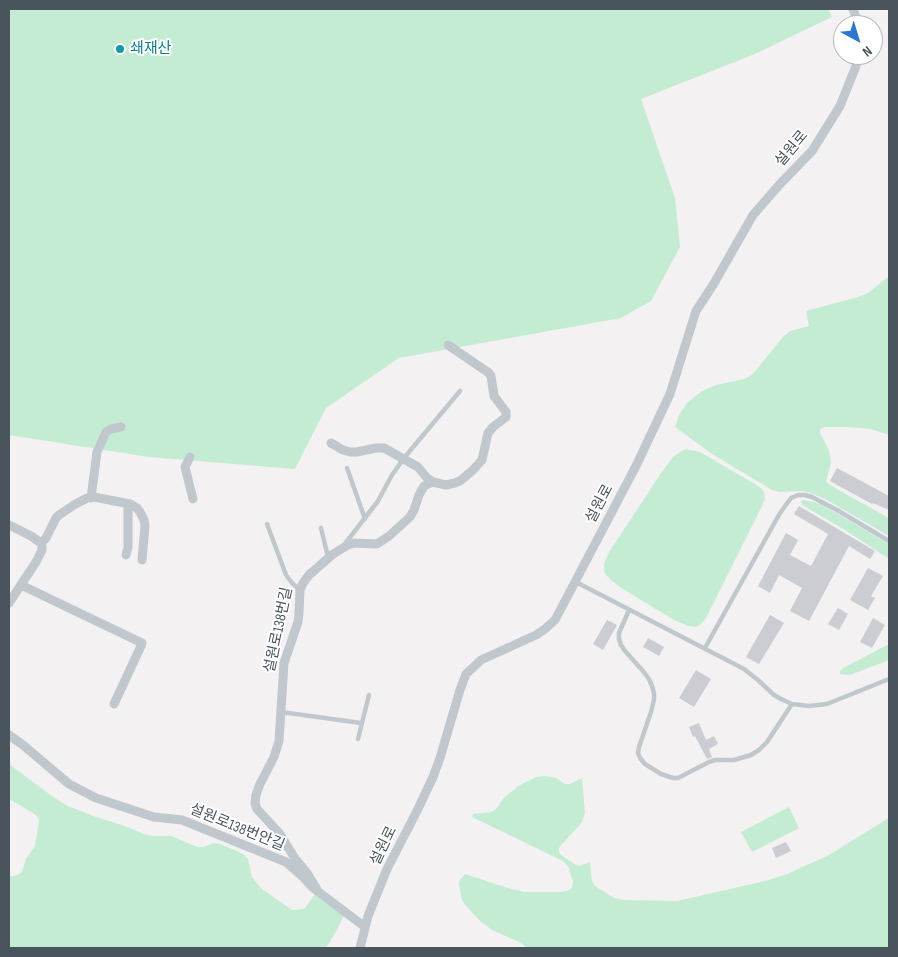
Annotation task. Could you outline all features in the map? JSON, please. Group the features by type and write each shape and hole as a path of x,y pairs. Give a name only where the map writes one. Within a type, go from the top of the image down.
{"street":[{"name":"설원로","path":"360,948 368,916 387,869 433,777 466,674 482,660 526,640 545,629 555,620 636,466 670,394 696,311 753,215 812,151 840,106 856,65"},
{"path":"331,443 350,452 384,448 418,467 433,482 446,485 460,481 473,470 483,457 490,430 504,419 507,414 494,396 489,373 448,345"},
{"path":"91,498 95,460 99,447 106,432 120,427"},
{"path":"190,457 185,467 193,499"},
{"name":"설원로138번길","path":"318,891 280,834 257,809 255,803 260,784 274,757 279,740 284,663 298,622 300,590 309,575 339,550 348,545 377,544 383,541 410,517 424,486 433,482"},
{"path":"41,543 46,538 59,515 87,498 94,497 128,504 137,508 144,520 145,526 142,560"},
{"path":"126,555 128,547 128,504"},
{"path":"9,525 31,536 41,543 42,546 36,562 9,603"},
{"path":"20,585 142,643 114,704"},
{"name":"설원로138번안길","path":"9,735 69,784 96,798 154,817 182,820 286,862 312,887 365,927"}],"lane":[{"path":"339,550 365,520 404,458 460,391"},
{"path":"347,468 365,520"},
{"path":"705,648 790,498 798,495 812,497 889,541"},
{"path":"266,524 286,575 300,590"},
{"path":"321,528 329,558"},
{"path":"576,582 744,669 774,695 792,704 809,706 827,704 889,679"},
{"path":"629,610 619,633 619,639 624,651 643,671 654,693 651,712 638,753 645,764 661,774 678,778 709,762 743,758 759,750 767,742 792,704"},
{"path":"358,739 369,695"},
{"path":"281,712 361,723"}],"green space":[{"path":"9,9 828,9 832,17 755,54 641,99 675,198 680,247 651,301 621,318 399,358 326,408 295,469 149,457 9,435"},
{"path":"889,276 889,435 871,429 848,427 825,427 820,429 820,433 830,454 831,463 826,482 889,518 889,536 813,494 803,491 779,492 772,490 712,454 675,427 679,415 687,403 702,391 752,375 783,337 790,331 809,326 806,311 868,293"},
{"path":"686,449 700,452 755,484 762,489 765,499 706,618 696,627 674,620 623,589 612,581 604,571 604,564 609,552 661,473 673,457"},
{"path":"801,501 821,504 889,544 889,559 802,505"},
{"path":"889,644 889,660 850,675 840,674 843,668"},
{"path":"9,764 56,799 96,817 144,834 171,836 198,847 214,843 220,844 239,852 248,859 252,877 262,889 292,910 305,908 315,894 344,915 337,930 326,948 9,948 9,877 22,872 26,859 35,846 39,822 36,815 9,799"},
{"path":"536,777 556,778 565,784 570,784 582,778 585,813 582,822 562,844 559,852 576,865 580,866 590,862 592,881 595,886 614,898 624,900 677,901 765,881 787,874 827,856 889,818 889,948 525,948 519,942 492,930 480,921 462,900 459,884 465,874 524,892 560,892 572,888 573,881 569,868 563,861 472,817 473,814 491,812 518,786"},
{"path":"789,807 799,828 752,852 741,832"}],"building":[{"path":"837,468 889,496 889,510 872,504 830,481"},
{"path":"799,506 875,551 870,559 849,546 809,621 790,611 802,588 779,575 770,593 758,586 786,533 798,540 790,555 811,566 828,534 794,514"},
{"path":"868,568 883,576 871,596 875,598 868,610 850,600"},
{"path":"838,608 848,614 839,630 828,624"},
{"path":"770,615 784,623 759,664 746,657"},
{"path":"873,618 885,625 872,648 860,642"},
{"path":"607,620 617,625 603,650 593,644"},
{"path":"648,638 664,647 659,656 643,647"},
{"path":"696,670 711,679 694,707 679,698"},
{"path":"699,723 706,740 714,736 718,744 709,749 712,757 707,759 689,727"},
{"path":"786,842 791,851 776,858 772,848"}],"place":[{"name":"쇄재산","path":"120,49"}]}
